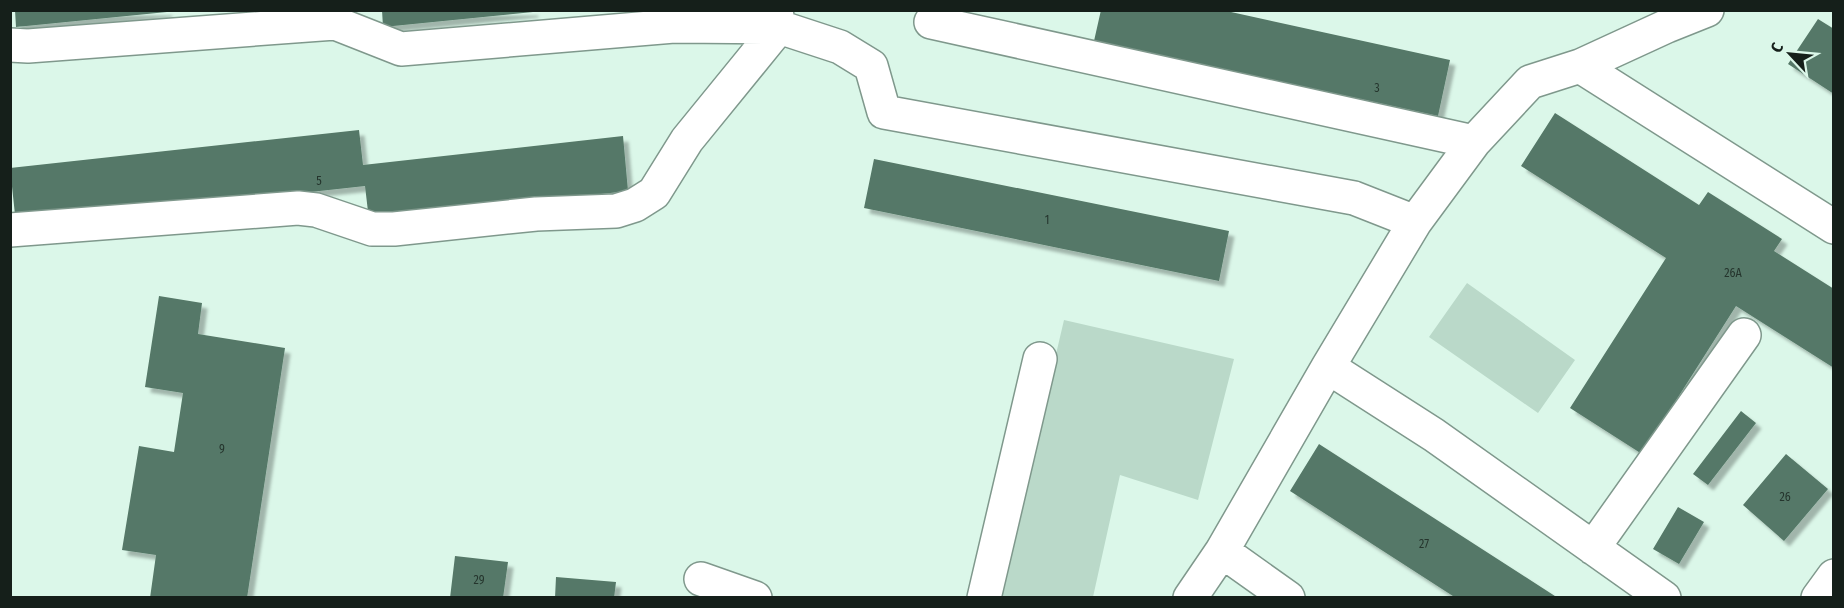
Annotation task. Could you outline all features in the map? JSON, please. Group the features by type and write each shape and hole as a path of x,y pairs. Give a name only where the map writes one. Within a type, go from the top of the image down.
{"street":[{"path":"1190,597 1222,551 1415,222 1474,142 1530,82 1580,66 1707,10"},
{"path":"10,45 28,46 335,22 401,49 778,19 840,47 871,66 884,112 1354,198 1415,222"},
{"path":"10,230 298,208 316,210 372,229 394,229 536,214 615,211 635,205 654,193 687,140 778,19"},
{"path":"931,22 1474,142"},
{"path":"1580,66 1833,227"},
{"path":"1593,548 1744,335"},
{"path":"984,597 1040,359"},
{"path":"1328,367 1434,435 1664,597"},
{"path":"1222,551 1288,597"},
{"path":"1818,597 1833,576"},
{"path":"701,579 755,597"}],"green space":[{"path":"1467,283 1575,360 1538,413 1429,337"},
{"path":"1064,320 1234,359 1198,500 1120,475 1093,597 999,598"}],"building":[{"path":"15,10 167,10 167,12 16,27"},
{"path":"382,10 533,10 533,12 383,27"},
{"path":"1101,10 1222,10 1450,60 1438,116 1094,41"},
{"path":"1818,19 1834,29 1834,94 1788,64"},
{"path":"1555,113 1699,205 1708,192 1782,239 1774,251 1834,289 1834,368 1736,306 1642,454 1570,408 1666,258 1521,166"},
{"path":"359,130 363,165 623,136 628,191 369,220 365,186 16,224 10,168"},
{"path":"874,159 1229,231 1219,281 864,208"},
{"path":"159,296 202,303 198,334 285,348 247,598 150,598 156,555 122,550 139,446 174,452 183,393 145,387"},
{"path":"1741,411 1756,423 1708,485 1693,474"},
{"path":"1319,444 1558,598 1456,598 1290,491"},
{"path":"1786,454 1828,489 1784,541 1743,505"},
{"path":"1678,507 1704,522 1679,564 1653,549"},
{"path":"455,556 508,562 503,598 450,598"},
{"path":"556,577 616,582 614,598 555,598"}]}
